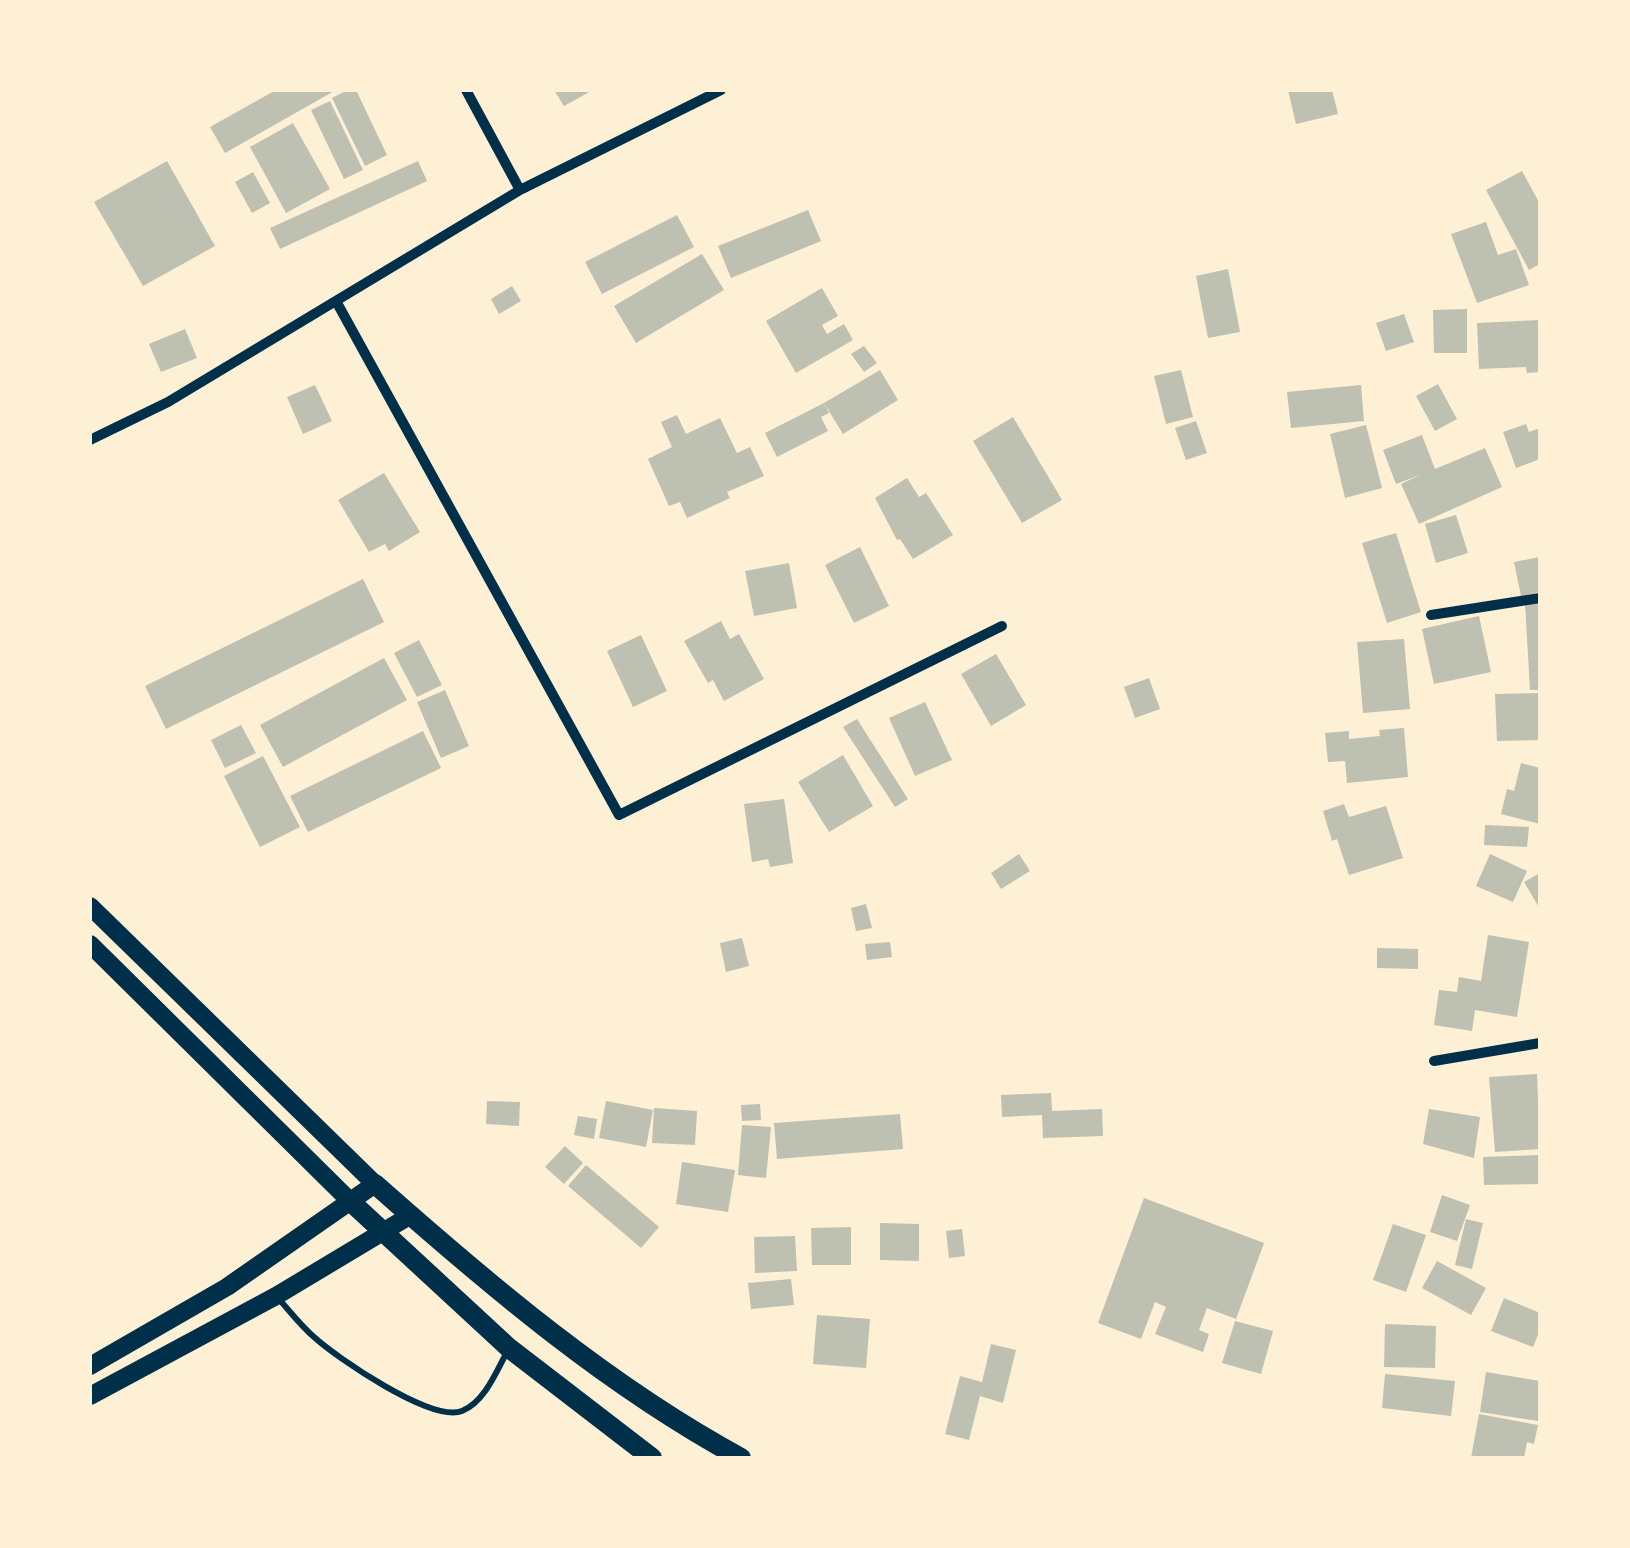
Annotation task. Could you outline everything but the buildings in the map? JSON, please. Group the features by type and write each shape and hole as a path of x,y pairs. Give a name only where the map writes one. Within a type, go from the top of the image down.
{"highway":[{"path":"376,1184 498,1289 621,1382 686,1428 740,1458"},
{"path":"350,1201 509,1348 652,1458"}],"main road":[{"path":"90,906 376,1184 242,1277 90,1366"},
{"path":"90,944 350,1201"},
{"path":"90,1396 276,1296 411,1215"}],"street":[{"path":"466,90 520,190"},
{"path":"90,440 168,402 520,190 721,90"},
{"path":"336,301 620,815 1002,626"},
{"path":"1431,615 1540,598"},
{"path":"1434,1061 1540,1043"}],"lane":[{"path":"276,1296 315,1338 406,1399 443,1414 463,1411 481,1397 509,1348"}]}
